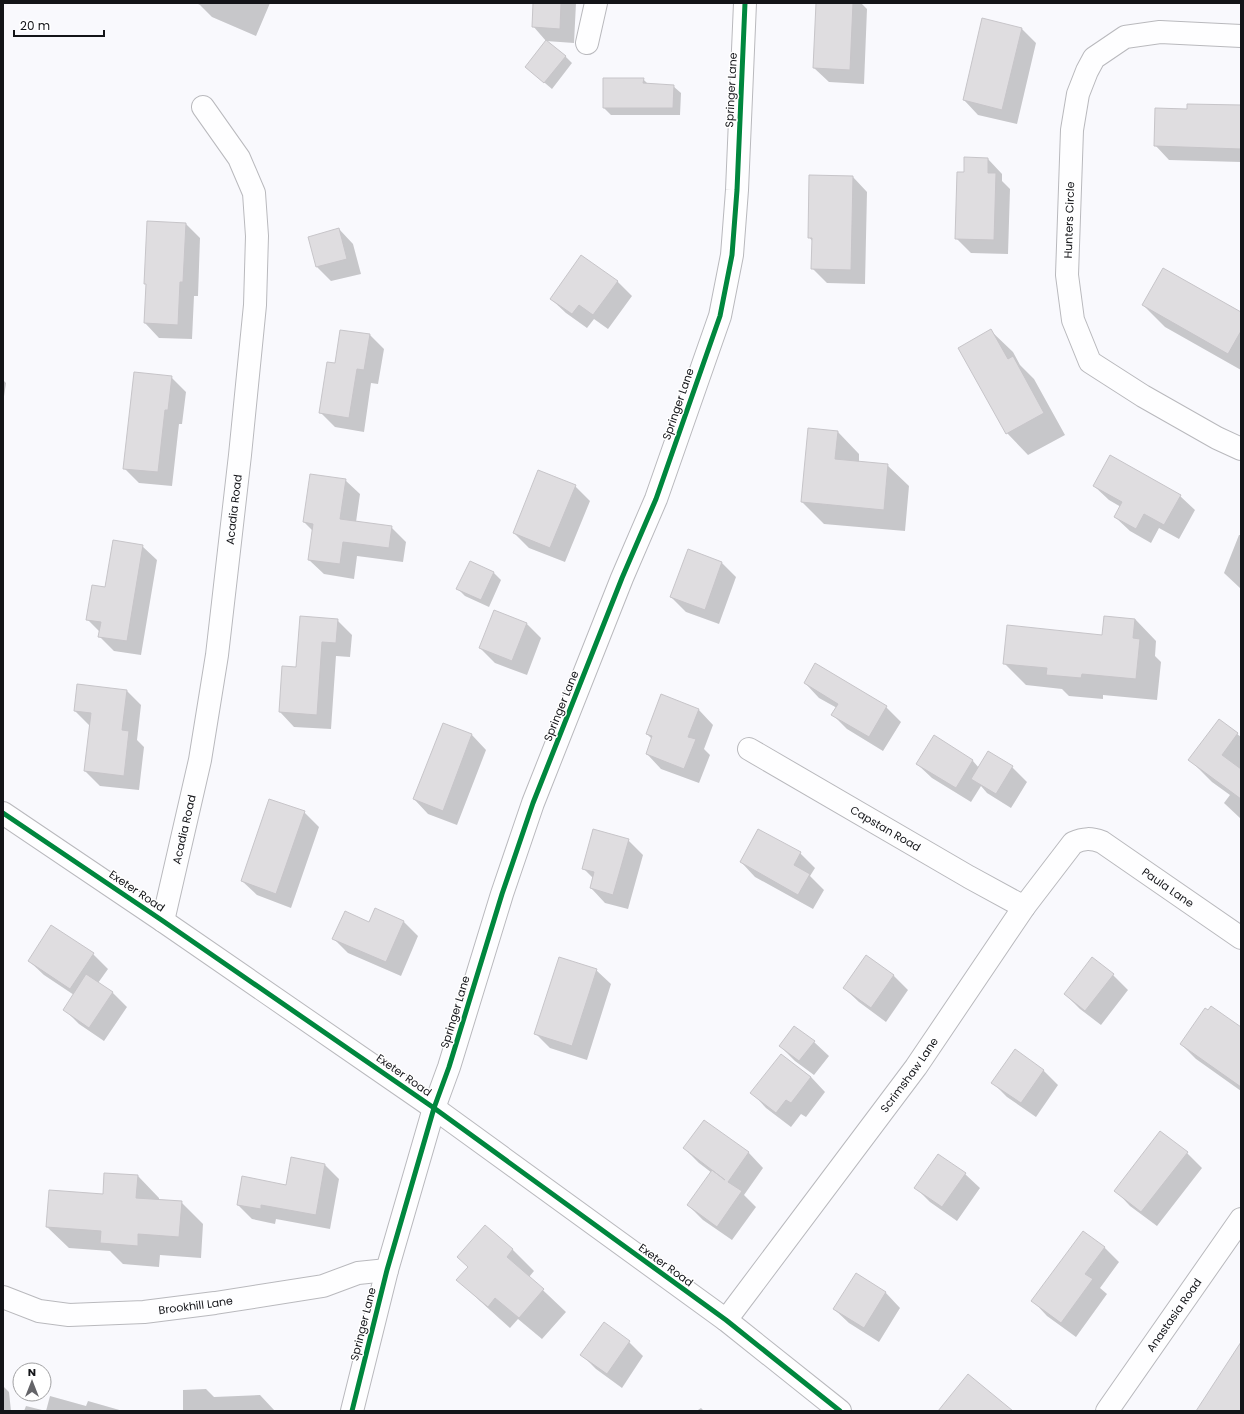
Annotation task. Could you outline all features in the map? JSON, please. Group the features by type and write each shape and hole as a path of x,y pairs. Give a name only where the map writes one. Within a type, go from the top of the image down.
{"street":[{"path":"587,43 596,3"},
{"name":"Springer Lane","path":"352,1411 387,1270 434,1108 449,1067 502,894 533,804 622,578 656,499 720,316 732,255 737,190 745,3"},
{"name":"Hunters Circle","path":"1241,36 1160,32 1125,37 1094,58 1078,94 1072,130 1067,275 1073,320 1090,362 1143,396 1217,438 1241,449"},
{"name":"Acadia Road","path":"163,921 200,760 217,655 240,455 255,305 257,236 254,193 239,158 203,107"},
{"name":"Capstan Road","path":"749,749 969,877 1024,907"},
{"name":"Exeter Road","path":"3,813 163,921 434,1108 726,1320 840,1411"},
{"name":"Scrimshaw Lane","path":"726,1320 916,1067 1024,907 1073,843 1084,839 1094,839"},
{"name":"Paula Lane","path":"1094,839 1102,842 1241,938"},
{"name":"Anastasia Road","path":"1108,1411 1241,1219"},
{"name":"Brookhill Lane","path":"3,1297 39,1311 69,1315 144,1312 215,1303 323,1286 358,1273 387,1270"}],"building":[{"path":"533,3 561,3 560,29 532,27"},
{"path":"816,3 853,3 850,70 813,68"},
{"path":"982,18 1022,28 1002,110 963,100"},
{"path":"546,40 566,56 544,83 525,67"},
{"path":"603,78 644,78 643,83 674,85 673,108 603,108"},
{"path":"1187,104 1241,105 1241,149 1154,146 1155,108 1187,109"},
{"path":"964,157 988,158 988,173 996,173 994,240 955,239 957,172 964,172"},
{"path":"809,175 853,176 851,270 811,269 812,238 808,238"},
{"path":"147,221 186,223 183,282 180,282 178,325 144,323"},
{"path":"339,228 347,259 316,267 308,237"},
{"path":"581,255 618,281 593,315 579,305 572,314 550,299"},
{"path":"1163,268 1241,312 1241,331 1228,354 1142,305"},
{"path":"991,329 1008,359 1013,356 1044,413 1006,434 958,348"},
{"path":"340,330 370,334 364,370 357,369 349,418 319,413 327,362 335,363"},
{"path":"134,372 172,376 168,410 165,410 158,472 123,469"},
{"path":"808,428 838,431 835,459 888,464 884,510 801,502"},
{"path":"1110,455 1181,495 1164,525 1144,514 1136,529 1114,517 1122,502 1093,486"},
{"path":"538,470 576,485 550,548 513,533"},
{"path":"310,474 346,479 340,519 392,526 389,548 343,542 340,564 308,560 313,524 303,522"},
{"path":"113,540 143,545 127,641 98,637 101,622 86,620 92,585 105,587"},
{"path":"688,549 722,562 705,610 670,597"},
{"path":"470,561 494,572 481,600 456,589"},
{"path":"494,610 527,623 512,661 479,648"},
{"path":"300,616 338,619 336,643 322,642 317,715 279,712 282,666 296,667"},
{"path":"1104,616 1135,619 1133,638 1140,639 1136,679 1082,674 1081,678 1046,675 1047,668 1003,664 1007,625 1102,635"},
{"path":"815,663 887,706 869,737 831,715 838,704 804,683"},
{"path":"77,684 127,690 122,730 129,731 124,776 84,771 91,713 74,711"},
{"path":"661,694 699,709 688,737 696,739 684,769 646,754 652,736 646,734"},
{"path":"1219,719 1238,733 1222,755 1241,769 1241,799 1188,760"},
{"path":"443,723 472,734 443,811 413,799"},
{"path":"934,735 973,760 956,788 916,764"},
{"path":"988,751 1013,766 996,794 971,779"},
{"path":"269,799 305,811 276,894 241,881"},
{"path":"593,829 629,839 613,895 590,888 594,872 582,869"},
{"path":"758,829 801,852 794,865 810,874 798,895 740,862"},
{"path":"375,908 404,921 386,962 332,939 345,911 369,922"},
{"path":"51,925 94,953 70,989 28,961"},
{"path":"866,955 894,975 871,1008 843,988"},
{"path":"559,957 597,969 572,1046 534,1034"},
{"path":"1092,957 1114,974 1085,1011 1064,994"},
{"path":"86,974 113,992 89,1028 63,1010"},
{"path":"1211,1006 1241,1027 1241,1087 1180,1044 1205,1008 1208,1010"},
{"path":"794,1026 815,1041 799,1061 779,1046"},
{"path":"1015,1049 1044,1070 1021,1103 991,1083"},
{"path":"781,1054 811,1077 791,1103 786,1100 776,1113 750,1093"},
{"path":"704,1120 749,1152 728,1182 742,1191 717,1227 687,1205 712,1170 683,1148"},
{"path":"1160,1131 1188,1152 1141,1212 1114,1191"},
{"path":"938,1154 966,1173 942,1207 914,1188"},
{"path":"291,1157 325,1164 316,1215 261,1205 261,1209 237,1205 242,1176 286,1185"},
{"path":"104,1173 138,1175 136,1198 182,1201 179,1237 138,1234 138,1246 100,1243 101,1231 46,1227 49,1190 103,1194"},
{"path":"485,1225 513,1249 507,1257 544,1289 519,1318 495,1298 488,1307 456,1280 468,1267 457,1257"},
{"path":"1083,1231 1105,1247 1085,1274 1093,1279 1061,1323 1031,1301"},
{"path":"856,1273 886,1292 864,1328 833,1309"},
{"path":"604,1322 630,1341 607,1374 580,1355"},
{"path":"1241,1342 1241,1411 1196,1411"},
{"path":"968,1374 1013,1411 938,1411"}],"cycle path":[{"path":"352,1411 387,1270 434,1108 449,1067 502,894 533,803 622,578 656,499 720,316 732,255 737,190 745,3"},
{"path":"3,813 163,921 434,1108 726,1320 840,1411"}]}
